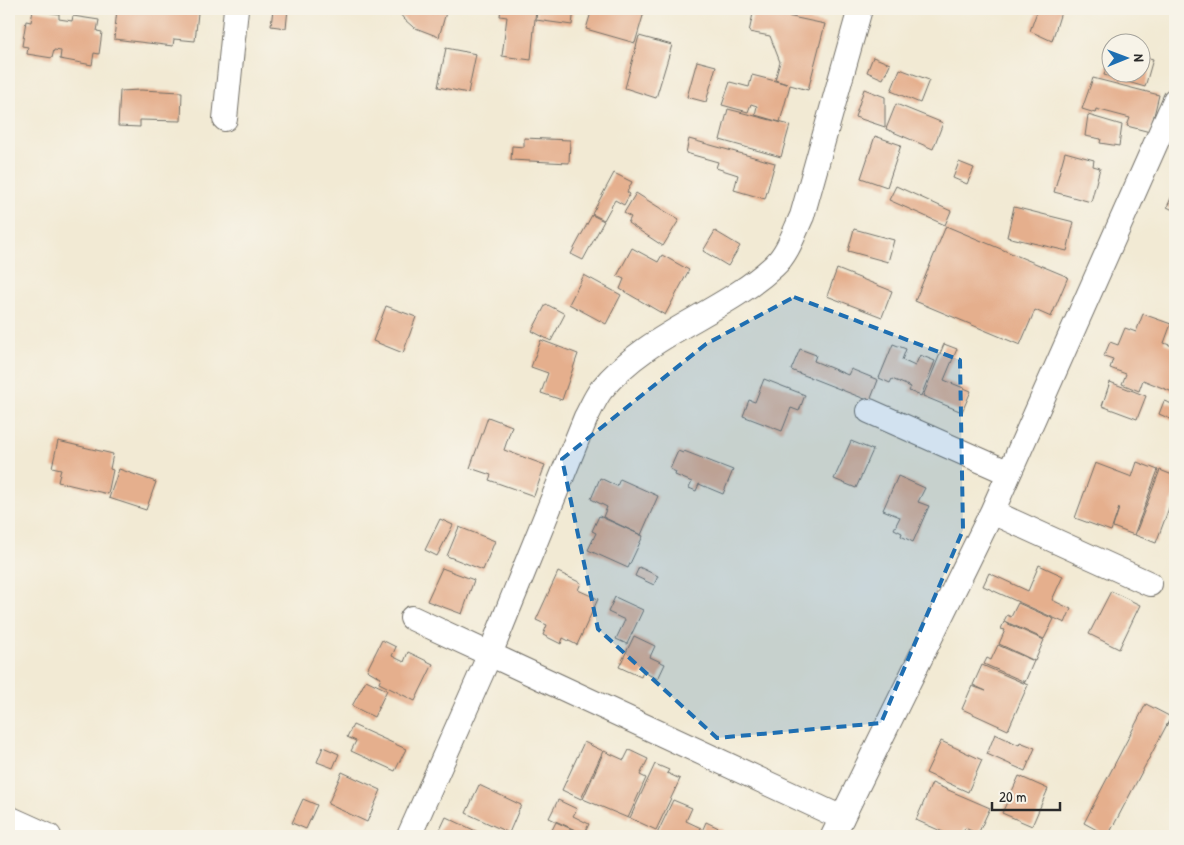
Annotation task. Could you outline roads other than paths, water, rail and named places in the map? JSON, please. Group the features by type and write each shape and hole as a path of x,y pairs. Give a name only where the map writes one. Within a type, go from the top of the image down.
{"street":[{"path":"225,119 236,9"},
{"path":"409,836 490,654 586,416 601,391 634,358 739,292 775,265 789,246 802,216 860,9"},
{"path":"412,618 490,654 838,827 992,512 1175,100"},
{"path":"869,411 1009,473"},
{"path":"992,512 1150,584"},
{"path":"9,818 49,836"}]}
